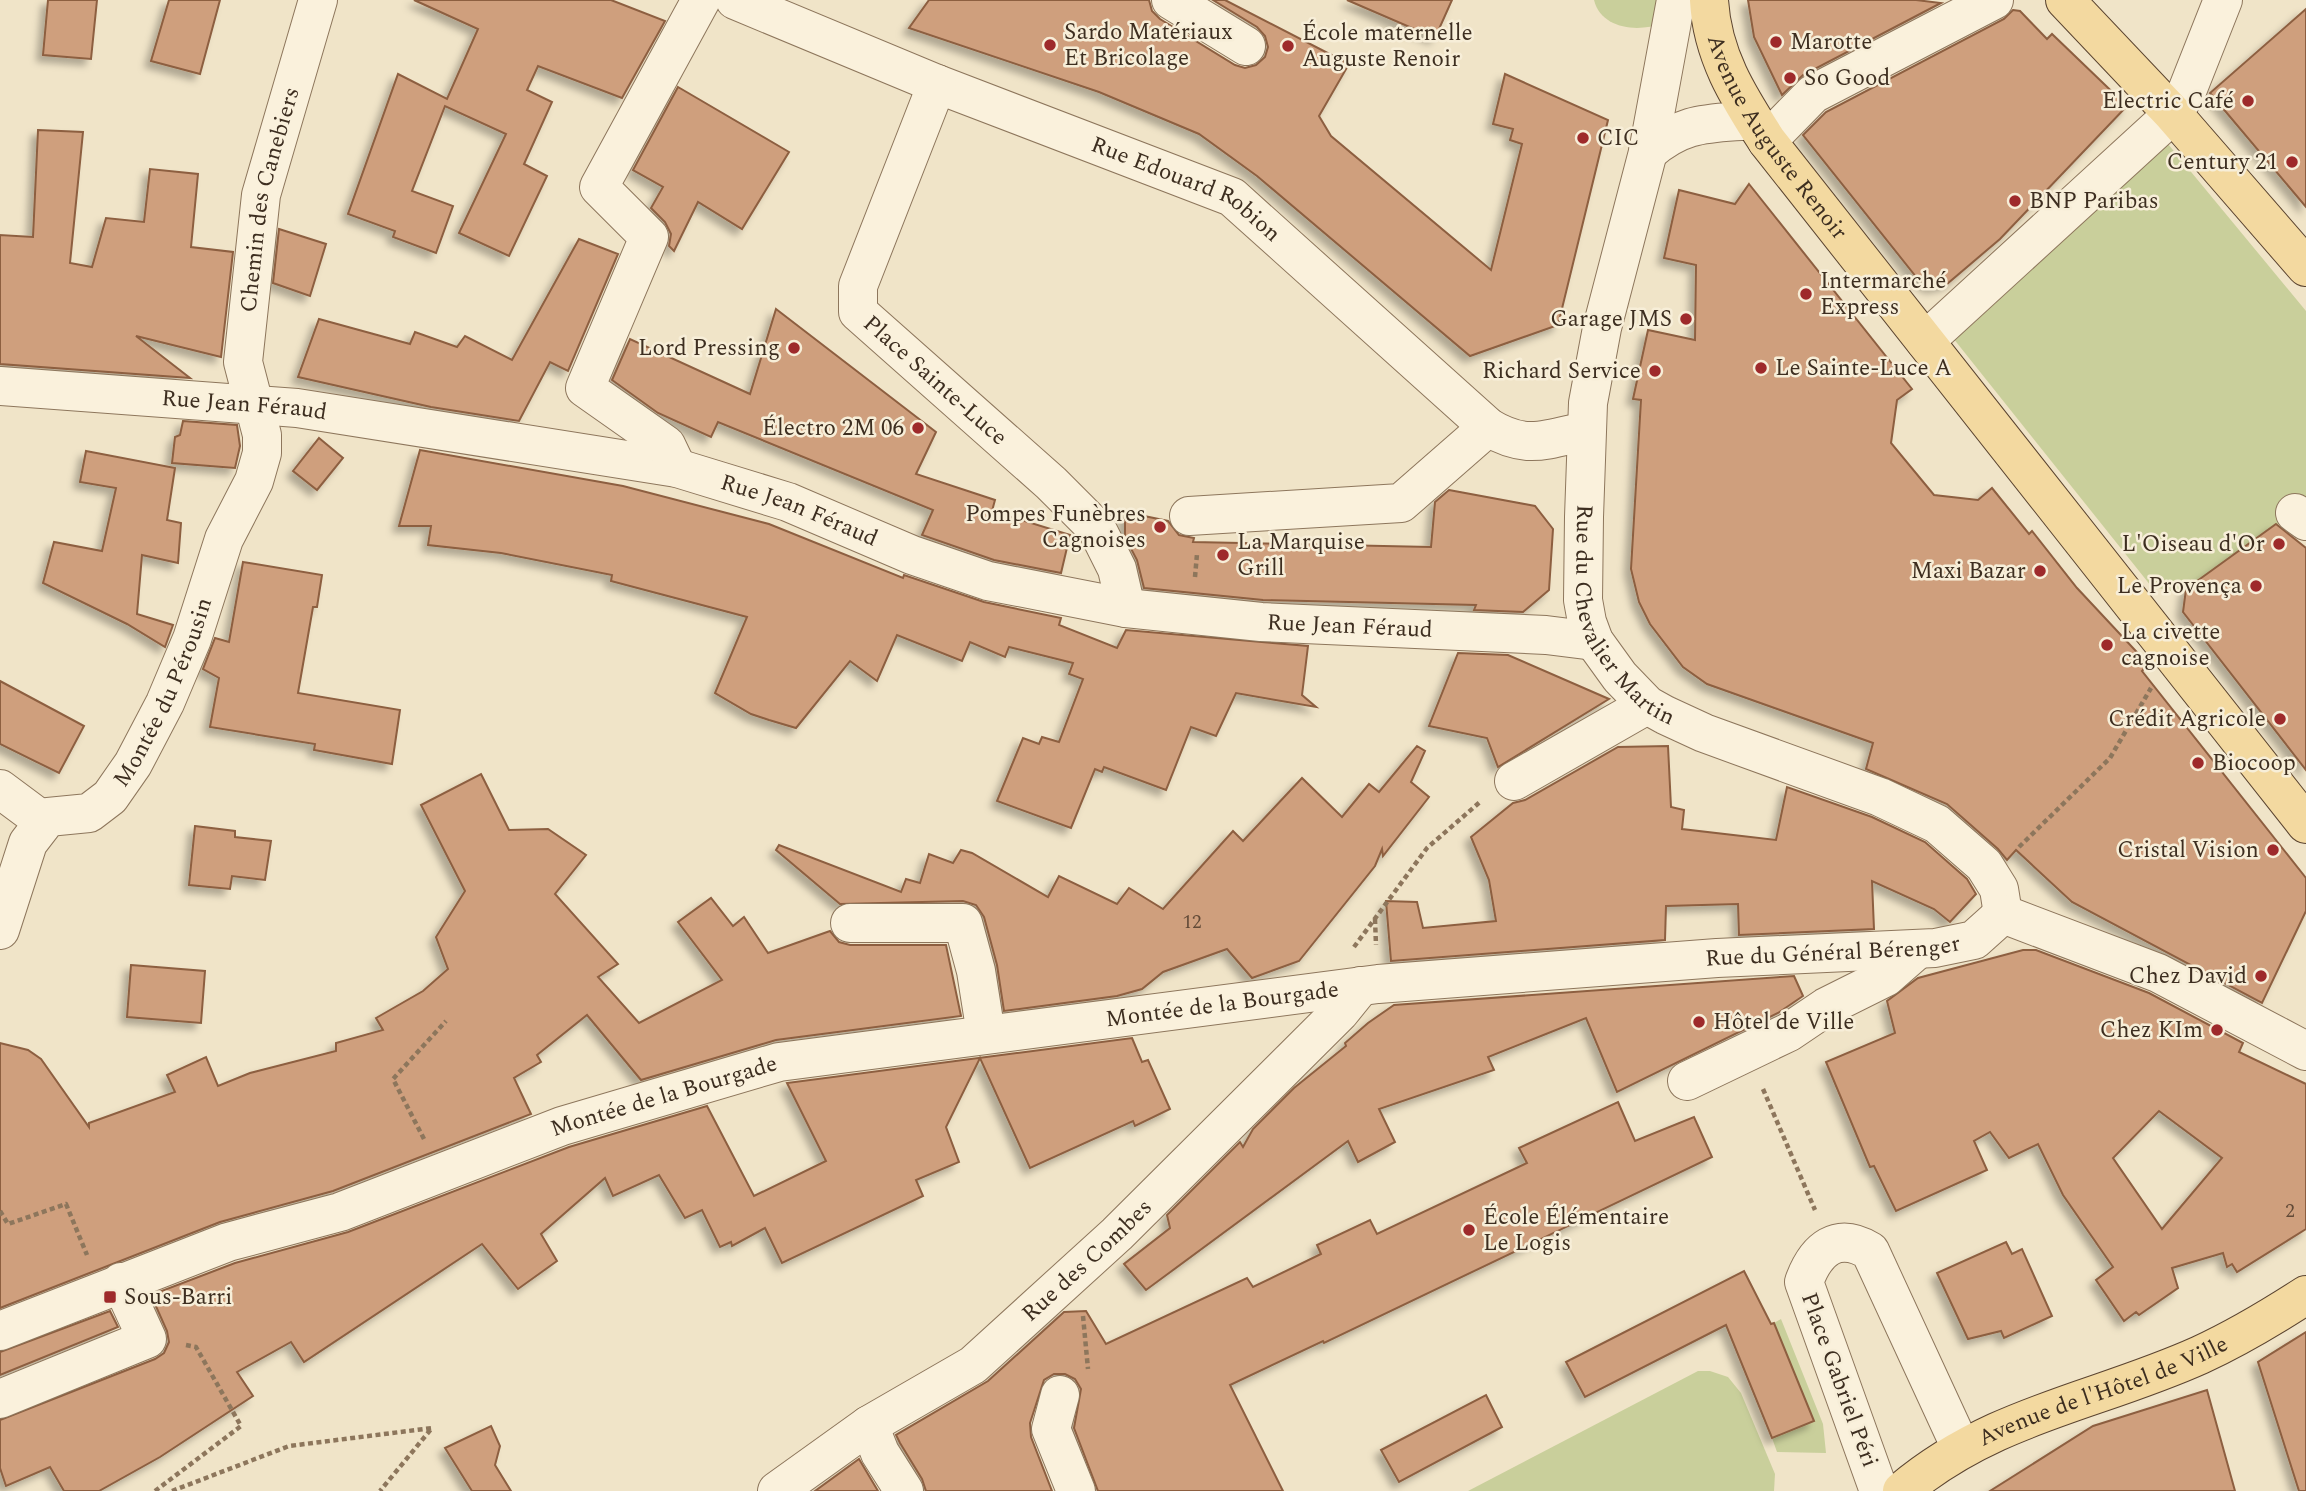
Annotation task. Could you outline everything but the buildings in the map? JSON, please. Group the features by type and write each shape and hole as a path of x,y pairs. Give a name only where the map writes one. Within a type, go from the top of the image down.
{"main road":[{"name":"Avenue Auguste Renoir","path":"1709,0 1717,50 1733,89 1760,130 2306,824"},
{"path":"2065,0 2173,114 2306,267"},
{"name":"Avenue de l'Hôtel de Ville","path":"1902,1491 1961,1448 2022,1418 2199,1355 2266,1320 2306,1295"}],"street":[{"name":"Chemin des Canebiers","path":"254,405 243,362 247,298 261,195 318,0"},
{"path":"677,468 666,444 585,388 649,237 599,187 701,0"},
{"name":"Rue Edouard Robion","path":"735,0 937,84 1232,197 1488,427 1507,439 1533,443 1585,431"},
{"path":"1171,0 1246,46"},
{"name":"Rue du Chevalier Martin","path":"1676,0 1648,152 1602,328 1585,431 1583,600 1587,622 1594,640 1620,677 1647,705 1680,724 1824,775 1937,824 1962,843 1992,875 2002,897 2003,914"},
{"path":"1648,152 1665,138 1689,127 1760,130 1813,94 1994,0"},
{"path":"1925,341 2173,114 2187,91 2223,0"},
{"name":"Place Sainte-Luce","path":"937,84 858,286 858,312 1051,483 1097,529 1116,569 1126,608"},
{"name":"Rue Jean Féraud","path":"0,386 337,414 677,468 788,502 912,555 988,581 1126,608 1193,616 1546,635 1594,640"},
{"name":"Montée du Pérousin","path":"43,821 54,814 89,813 102,805 120,785 151,735 192,639 224,539 254,481 262,453 262,436 254,405"},
{"path":"1194,516 1401,503 1488,427"},
{"path":"1514,781 1647,705"},
{"path":"0,789 43,821 28,843 0,930"},
{"path":"2003,914 2158,973 2306,1051"},
{"name":"Rue du Général Bérenger","path":"1356,968 1717,958 1918,949 1958,945 1974,940 2003,914"},
{"path":"850,923 963,923 976,971 986,1034"},
{"path":"1688,1081 1747,1053 1886,977 1918,949"},
{"name":"Montée de la Bourgade","path":"0,1332 228,1242 340,1212 562,1126 779,1062 986,1034 1356,968"},
{"name":"Rue des Combes","path":"777,1491 869,1425 972,1365 1117,1234 1340,1012 1356,968"},
{"name":"Place Gabriel Péri","path":"1879,1491 1804,1282 1811,1262 1829,1245 1854,1241 1870,1251 1961,1448"},
{"path":"0,1399 147,1339 111,1286"},
{"path":"1060,1395 1051,1429 1076,1491"},
{"path":"869,1425 880,1453 904,1491"}],"path":[{"path":"1193,616 1194,516"},
{"path":"1992,875 2110,758 2172,652"},
{"path":"1356,968 1427,848 1467,811 1514,781"},
{"path":"442,1174 393,1079 446,1020"},
{"path":"1747,1053 1812,1203"},
{"path":"0,1212 8,1224 66,1204 111,1286"},
{"path":"1060,1395 1090,1368 1082,1308"},
{"path":"147,1339 196,1347 241,1426 155,1491"},
{"path":"172,1491 289,1446 432,1428 380,1491"}],"green space":[{"path":"1594,0 1665,0 1662,23 1632,28 1613,23 1598,10"},
{"path":"2168,144 2306,311 2306,505 2181,594 2151,586 1953,338 1966,330"},
{"path":"1781,1319 1823,1424 1826,1453 1777,1452 1772,1438 1814,1421 1774,1323"},
{"path":"1698,1371 1710,1371 1728,1377 1741,1393 1775,1474 1774,1491 1468,1491"}],"place":[{"name":"Marotte","path":"1776,42"},
{"name":"Sardo Matériaux Et Bricolage","path":"1050,45"},
{"name":"École maternelle Auguste Renoir","path":"1288,46"},
{"name":"So Good","path":"1790,78"},
{"name":"Electric Café","path":"2248,101"},
{"name":"CIC","path":"1583,138"},
{"name":"Century 21","path":"2292,162"},
{"name":"BNP Paribas","path":"2015,201"},
{"name":"Intermarché Express","path":"1806,294"},
{"name":"Garage JMS","path":"1686,319"},
{"name":"Lord Pressing","path":"794,348"},
{"name":"Le Sainte-Luce A","path":"1761,368"},
{"name":"Richard Service","path":"1655,371"},
{"name":"Électro 2M 06","path":"918,428"},
{"name":"Pompes Funèbres Cagnoises","path":"1160,527"},
{"name":"L'Oiseau d'Or","path":"2279,544"},
{"name":"La Marquise Grill","path":"1223,555"},
{"name":"Maxi Bazar","path":"2040,571"},
{"name":"Le Provença","path":"2256,586"},
{"name":"La civette cagnoise","path":"2107,645"},
{"name":"Crédit Agricole","path":"2280,719"},
{"name":"Biocoop","path":"2198,763"},
{"name":"Cristal Vision","path":"2273,850"},
{"name":"Chez David","path":"2261,976"},
{"name":"Hôtel de Ville","path":"1699,1022"},
{"name":"Chez KIm","path":"2217,1030"},
{"name":"École Élémentaire Le Logis","path":"1469,1230"},
{"name":"Sous-Barri","path":"110,1297"}]}
